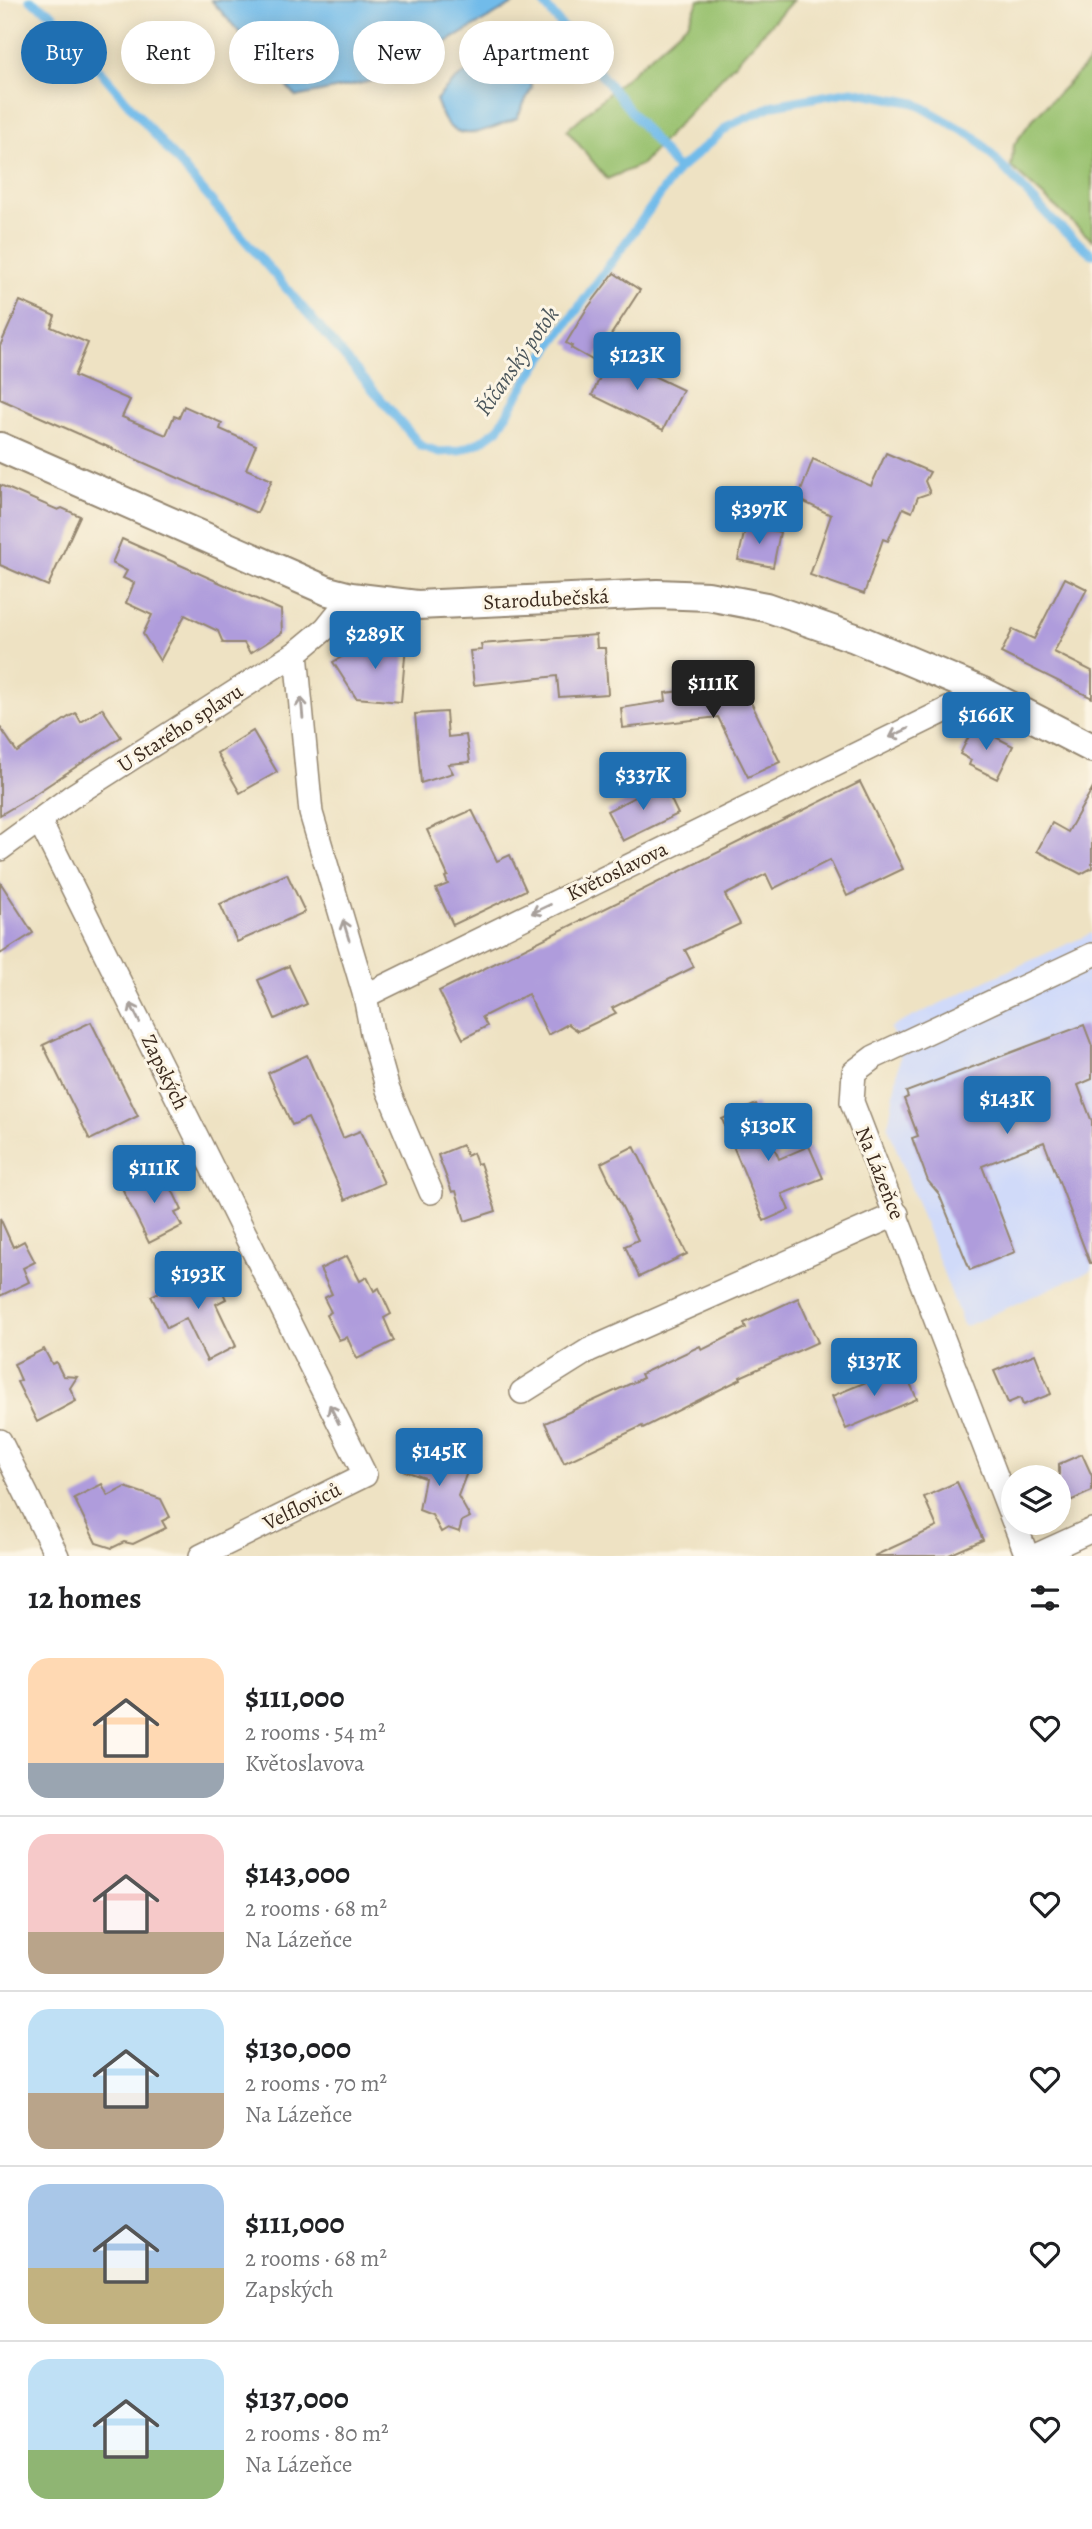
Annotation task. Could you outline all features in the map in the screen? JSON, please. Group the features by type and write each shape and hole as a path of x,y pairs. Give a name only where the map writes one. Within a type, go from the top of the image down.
{"street":[{"name":"Starodubečská","path":"0,447 328,591 351,597 417,604 448,605 625,594 708,596 766,607 855,638 983,692 1092,748"},
{"name":"U Starého splavu","path":"0,849 39,820 296,653 326,628 351,597"},
{"path":"296,653 311,813 365,996 388,1090 431,1192"},
{"name":"Květoslavova","path":"365,996 983,692"},
{"name":"Zapských","path":"39,820 365,1475"},
{"name":"Na Lázeňce","path":"1001,1487 852,1102 854,1072 874,1056 1092,955"},
{"path":"522,1392 589,1350 897,1214"},
{"path":"0,1441 57,1556"},
{"name":"Velfloviců","path":"201,1556 365,1475"},
{"path":"1035,1556 1092,1530"},
{"name":"Na Lázeňce","path":"1019,1535 1027,1556"}],"shaded area":[{"path":"1092,933 1092,1270 964,1327 888,1127 901,1052 890,1028"}],"green space":[{"path":"699,0 793,0 641,165 607,179 567,130 688,23"},
{"path":"1092,59 1092,240 1011,167 1014,145 1032,120"}],"water":[{"path":"211,0 520,0 483,21 459,21 459,35 445,43 445,21 353,21 353,84 358,84 296,97 285,84 339,84 339,21 229,21"},
{"path":"459,78 459,84 531,84 532,87 517,118 489,129 469,133 452,128 445,121 436,100"}],"building":[{"path":"614,273 640,290 594,361 566,343 586,310"},
{"path":"20,301 55,316 51,327 88,343 74,376 130,400 122,417 166,435 174,416 179,418 184,406 222,423 220,429 256,445 246,469 272,480 257,513 0,399 0,346"},
{"path":"610,355 683,390 663,430 592,395"},
{"path":"886,453 930,472 925,481 930,493 918,497 912,512 903,508 888,541 883,539 864,594 810,575 831,515 798,499 813,459 871,486"},
{"path":"0,485 58,510 62,508 80,516 48,586 0,565"},
{"path":"746,525 780,532 773,567 738,560"},
{"path":"122,539 281,610 282,633 250,653 244,643 223,643 218,631 185,615 160,661 143,634 152,615 126,603 134,583 123,578 127,571 112,563"},
{"path":"1065,578 1087,589 1054,652 1092,671 1092,698 1001,653 1013,629 1034,639"},
{"path":"596,635 597,648 605,648 608,694 559,697 557,676 474,685 470,651 482,650 481,644"},
{"path":"368,642 406,645 401,702 356,698 333,662"},
{"path":"742,684 780,762 748,777 718,717 623,728 621,708 666,701 665,693"},
{"path":"102,708 121,737 0,815 0,727 17,752 70,716 76,713 81,722"},
{"path":"446,712 448,737 466,735 470,762 448,764 453,773 421,783 415,714"},
{"path":"974,726 1013,746 997,779 969,765 971,760 960,754"},
{"path":"253,731 277,772 240,793 217,753"},
{"path":"860,782 903,869 847,896 830,860 773,889 766,874 725,895 740,924 685,950 694,967 612,1008 616,1013 578,1031 568,1024 548,1035 528,994 482,1017 487,1026 463,1039 439,991"},
{"path":"663,783 678,814 623,841 607,811"},
{"path":"1092,789 1092,868 1081,874 1037,851 1052,823 1068,832"},
{"path":"472,810 497,861 510,855 526,890 453,925 436,889 448,884 445,877 448,876 427,830"},
{"path":"287,874 305,912 237,942 220,904"},
{"path":"0,882 33,933 0,954"},
{"path":"289,966 307,1004 275,1019 258,980"},
{"path":"91,1022 138,1116 90,1140 43,1045"},
{"path":"1084,1025 1092,1046 1092,1079 1078,1085 1092,1122 1092,1263 1044,1142 982,1166 1015,1252 970,1270 939,1194 928,1181 912,1138 918,1136 904,1099 908,1097 906,1092"},
{"path":"307,1055 343,1138 360,1131 384,1183 345,1200 308,1118 292,1125 268,1073"},
{"path":"756,1104 779,1159 809,1146 823,1178 782,1194 789,1210 764,1221 722,1119"},
{"path":"462,1145 467,1156 473,1153 477,1164 480,1163 496,1211 465,1221 456,1191 452,1192 438,1155"},
{"path":"634,1146 687,1254 639,1277 625,1246 638,1240 601,1163"},
{"path":"162,1169 182,1210 175,1213 182,1226 149,1243 122,1188"},
{"path":"0,1218 13,1247 24,1241 35,1262 23,1268 29,1282 0,1296"},
{"path":"347,1256 360,1281 367,1277 374,1291 379,1288 391,1314 384,1318 394,1341 357,1359 347,1337 339,1340 326,1315 331,1312 324,1298 332,1294 320,1269"},
{"path":"211,1267 226,1299 216,1304 236,1346 207,1361 186,1318 167,1328 151,1296"},
{"path":"798,1298 818,1342 740,1377 741,1379 643,1428 642,1426 564,1463 545,1423 643,1378 641,1374 700,1346 702,1350 746,1328 744,1323"},
{"path":"44,1349 52,1364 56,1362 63,1376 77,1377 70,1388 76,1401 37,1422 17,1382 21,1380 14,1364"},
{"path":"1035,1354 1051,1394 1023,1405 1020,1398 1008,1403 994,1371"},
{"path":"903,1367 917,1399 846,1429 832,1396"},
{"path":"410,1447 469,1467 458,1496 470,1517 462,1521 459,1532 448,1528 441,1532 432,1515 419,1510 425,1478 402,1470"},
{"path":"1082,1454 1092,1476 1092,1491 1071,1501 1071,1465 1059,1464"},
{"path":"957,1482 983,1540 947,1556 874,1556 937,1527 924,1497"},
{"path":"102,1484 108,1496 125,1487 161,1499 170,1517 162,1521 166,1528 133,1544 124,1542 112,1548 96,1543 74,1498"}],"waterway":[{"name":"Říčanský potok","path":"30,0 51,13 421,446 439,452 458,451 480,442 498,429 530,375 678,170 730,125 774,105 852,91 915,103 976,138 1053,221 1092,254"},
{"path":"541,0 678,170"}]}
